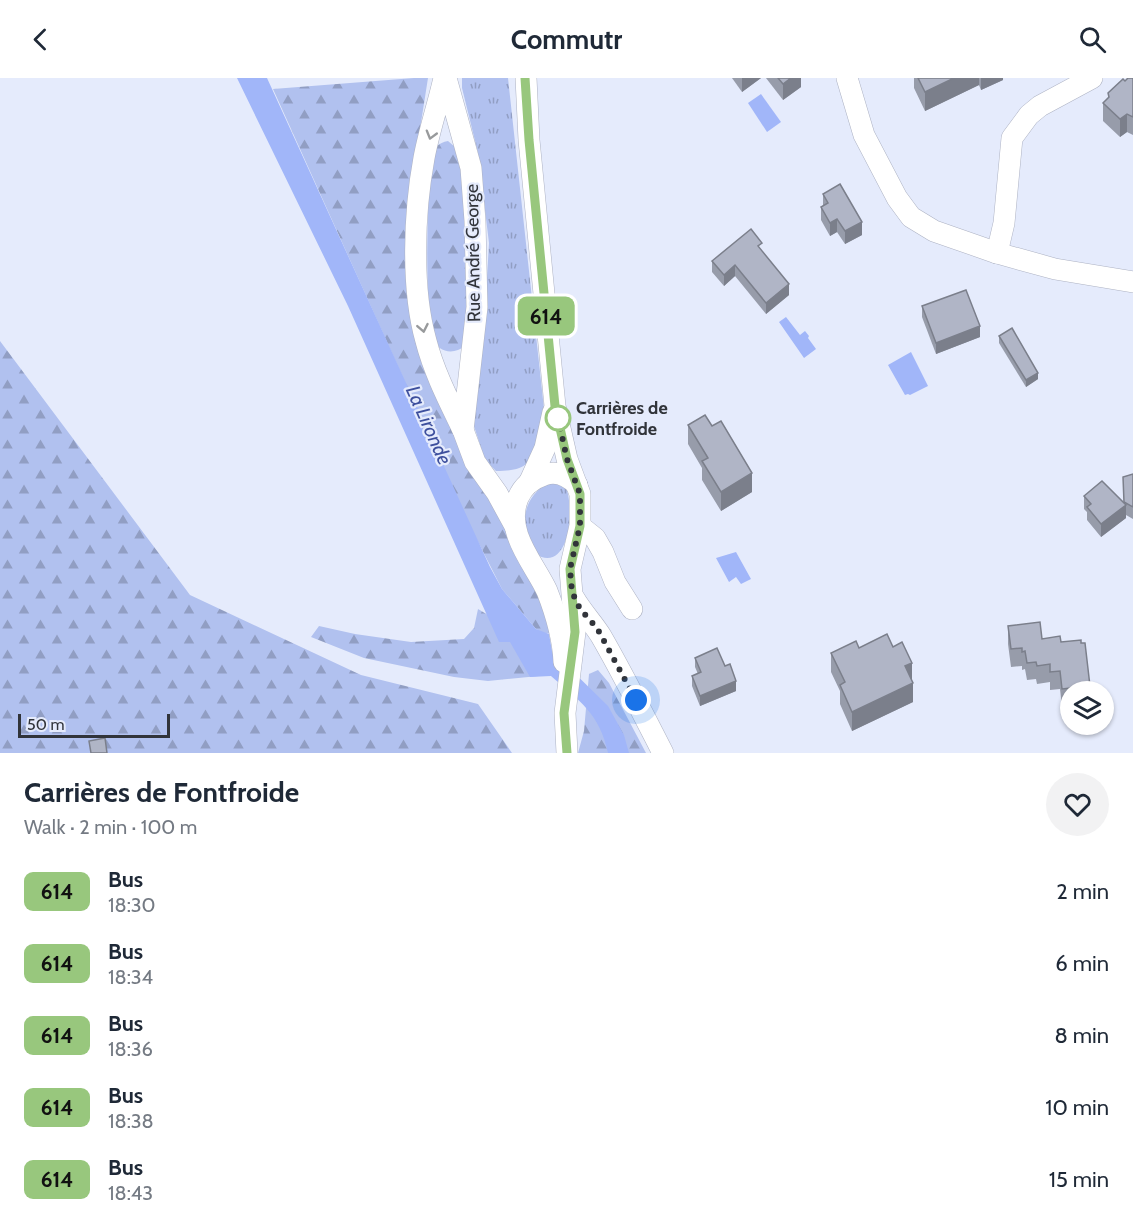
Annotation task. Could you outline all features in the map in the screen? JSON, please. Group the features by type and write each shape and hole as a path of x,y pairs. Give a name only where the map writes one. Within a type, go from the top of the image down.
{"street":[{"name":"Rue André George","path":"445,78 424,158 418,212 416,268 425,339 437,373 463,430 469,452 497,493 515,527"},
{"name":"Rue André George","path":"445,78 471,168 475,232 477,307 463,430"},
{"path":"526,78 529,140 555,406 567,459 580,494 578,535 570,569 575,632 568,657 565,702 564,726 567,753"},
{"path":"847,78 864,135 874,158 911,217 934,231 996,253 1055,269 1133,282"},
{"path":"996,253 1005,223 1012,138 1029,115 1040,106 1092,78"},
{"path":"555,406 545,448 516,502 515,527 519,541 548,594 568,657"},
{"path":"488,482 511,489 526,486 547,474 554,473 562,474 577,485"},
{"path":"531,561 542,566 556,565 565,559 578,535"},
{"path":"578,535 595,538 615,582 632,609"},
{"path":"572,592 580,609 597,628 618,665 663,753"},
{"path":"548,594 557,606 561,617 575,632 599,646 618,665"}],"green space":[{"path":"428,78 417,148 407,270 497,503 558,634 543,633 536,629 502,589 469,524 273,89"},
{"path":"462,78 508,78 546,427 530,461 518,468 508,470 496,471 485,460 473,423 483,347 489,243 478,153 462,88"},
{"path":"448,141 455,147 460,158 468,233 469,287 465,346 456,351 447,351 435,343 430,332 428,309 427,241 431,156 437,146"},
{"path":"0,341 190,595 361,675 478,704 512,753 0,753"},
{"path":"548,483 565,485 570,507 567,535 563,547 556,555 547,558 535,554 527,534 525,520 527,507 533,496"},
{"path":"478,609 551,653 549,675 488,681 454,677 364,658 311,637 319,626 411,642 464,639 474,628"},
{"path":"598,670 609,683 646,753 578,753 584,731 589,674"}],"shaded area":[{"path":"237,78 267,78 502,589 536,629 549,634 552,651 608,706 624,735 629,753 608,753 600,728 587,709 551,676 530,677 510,642 499,642 348,306"},
{"path":"761,94 781,122 767,132 748,103"},
{"path":"786,317 800,335 805,331 816,349 804,358 779,322"},
{"path":"911,352 928,386 910,395 905,395 888,365"},
{"path":"736,552 751,579 741,584 736,577 729,582 716,558"}],"building":[{"path":"778,78 791,78 783,84"},
{"path":"918,78 954,78 925,92"},
{"path":"1133,78 1133,117 1127,114 1120,119 1103,103 1109,97 1108,93 1123,79 1125,81"},
{"path":"840,184 862,222 845,231 837,219 830,223 821,207 828,203 823,194"},
{"path":"751,229 762,243 758,246 789,284 766,303 735,265 724,275 712,261"},
{"path":"966,290 980,326 936,343 922,306"},
{"path":"1012,328 1038,373 1026,380 999,336"},
{"path":"705,415 712,426 721,421 752,473 721,492 702,461 708,458 688,425"},
{"path":"1133,474 1133,507 1124,502 1123,477"},
{"path":"1102,481 1126,505 1101,524 1087,507 1091,504 1084,496"},
{"path":"1040,622 1042,639 1060,636 1061,642 1081,640 1081,643 1085,643 1089,681 1061,681 1060,671 1050,672 1050,664 1037,666 1036,662 1027,663 1025,651 1022,652 1022,648 1011,649 1008,626"},
{"path":"887,634 893,647 902,642 912,663 905,666 913,683 852,712 840,685 845,682 831,653 856,641 859,648"},
{"path":"717,648 725,666 730,664 736,681 700,696 692,676 701,672 695,658"},
{"path":"105,738 107,753 91,753 89,741"}],"bus line":[{"name":"614","path":"525,78 555,406 567,459 580,494 581,506 580,526 569,578 575,632 564,713 567,753"}],"place":[{"name":"Carrières de Fontfroide","path":"558,418"}],"route":[{"path":"558,418 567,459 580,494 581,506 580,526 569,578 572,592 580,609 597,628 636,700"}],"water label":[{"name":"La Lironde","path":"429,425"}]}
